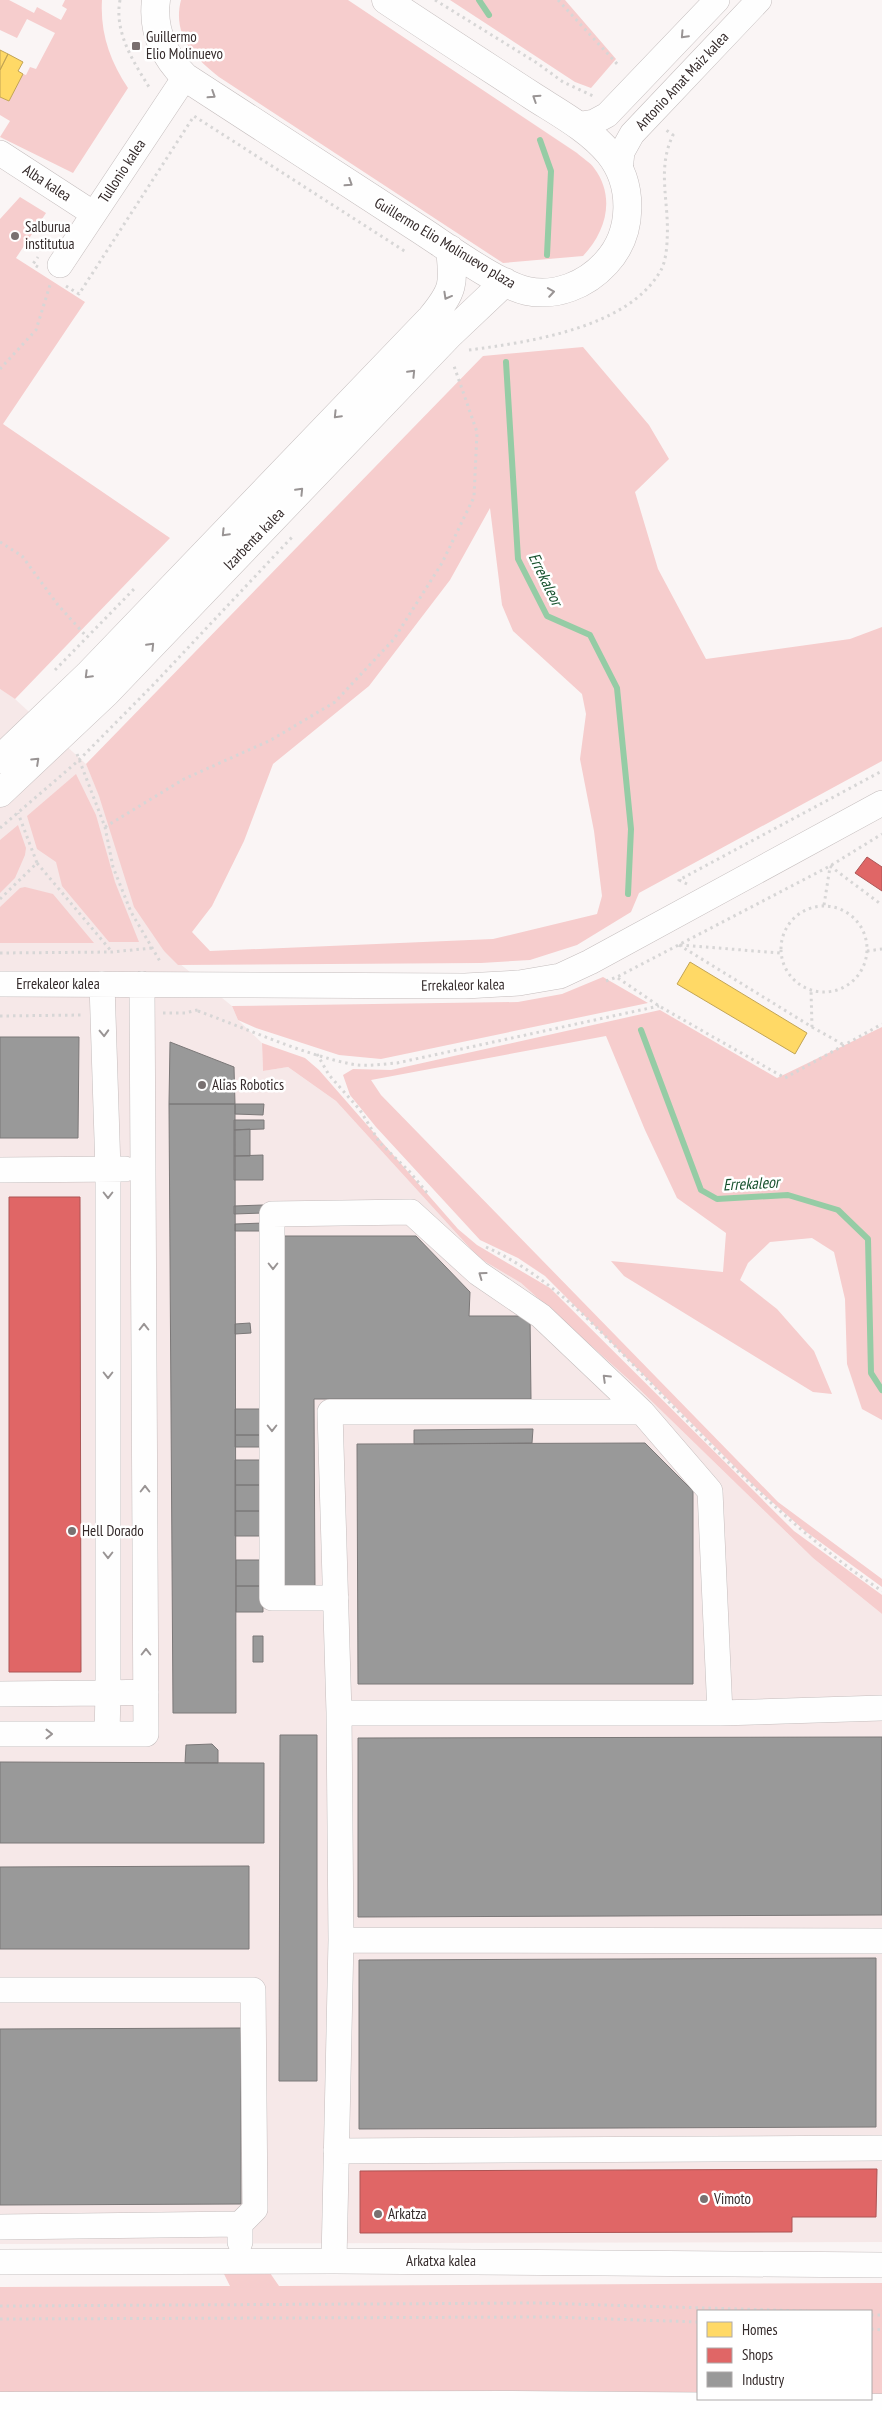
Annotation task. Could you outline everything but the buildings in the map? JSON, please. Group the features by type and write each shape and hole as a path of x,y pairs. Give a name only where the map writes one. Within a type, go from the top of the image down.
{"main road":[{"name":"Guillermo Elio Molinuevo plaza","path":"156,0 156,20 160,41 171,63 185,77 504,282 524,290 545,294 579,284 606,263 619,244 627,218 628,199 620,170 609,153 576,125 386,0"},
{"name":"Izarbenta kalea","path":"0,759 88,675 431,318 447,298 452,286 450,249"},
{"name":"Izarbenta kalea","path":"9,803 72,727 449,335 504,282"},
{"path":"0,2406 882,2408"}],"street":[{"name":"Antonio Amat Maiz kalea","path":"576,125 594,122 608,115 717,0"},
{"name":"Antonio Amat Maiz kalea","path":"620,170 622,152 632,134 759,0"},
{"name":"Tullonio kalea","path":"56,271 185,77"},
{"name":"Alba kalea","path":"0,153 94,214"},
{"name":"Errekaleor kalea","path":"0,984 465,986 519,983 560,976 590,962 882,804"},
{"path":"102,984 108,1170 107,1734"},
{"path":"0,1734 146,1734 142,984"},
{"path":"0,1170 108,1170 143,1168"},
{"path":"336,1598 272,1598 272,1214 411,1212 478,1273 541,1316 642,1412 710,1491 720,1713"},
{"path":"334,2261 341,1940 339,1713 330,1412 642,1412"},
{"path":"0,1694 146,1692"},
{"path":"339,1713 720,1713 882,1708"},
{"path":"341,1940 882,1942"},
{"path":"0,1990 253,1990 255,2210 240,2224 0,2227"},
{"path":"336,2151 882,2148"},
{"path":"239,2261 240,2224"},
{"name":"Arkatxa kalea","path":"0,2262 334,2261 882,2265"}],"path":[{"path":"120,0 118,13 128,53 149,87 145,95"},
{"path":"436,0 537,63 563,82 594,96"},
{"path":"558,0 619,66"},
{"path":"0,369 36,330 56,271"},
{"path":"105,827 184,779 272,740 335,702 394,639 442,563 474,497 477,432 454,365"},
{"path":"0,542 22,556 58,605 87,637"},
{"path":"72,727 78,761 105,827 114,867 130,912 175,984"},
{"path":"693,887 679,880 882,771"},
{"path":"9,803 37,863 112,952"},
{"path":"830,866 881,836"},
{"path":"0,898 37,863"},
{"path":"830,866 882,905"},
{"path":"824,905 830,866"},
{"path":"824,905 838,908 855,919 865,937 867,951 861,969 848,984 837,990 824,992 811,990 800,985 790,976 783,965 780,952 782,938 787,925 797,914 810,908 824,905"},
{"path":"780,952 679,945 844,1045"},
{"path":"0,953 112,952 152,948"},
{"path":"867,951 882,949"},
{"path":"617,977 659,1006 784,1078 882,1024"},
{"path":"811,990 812,1027"},
{"path":"185,1013 197,1010 317,1054 352,1064 376,1065 398,1063 659,1006"},
{"path":"0,2306 537,2303 773,2310"},
{"path":"0,2319 550,2317 697,2322"}],"shaded area":[{"path":"0,0 9,0 34,13 37,7 61,20 67,9 62,6 65,0 102,0 103,24 111,57 128,88 73,173 0,137 10,121 0,115 0,97 9,101 23,74 26,75 30,67 36,69 55,33 27,19 17,38 0,30"},
{"path":"181,0 348,0 577,153 590,164 601,179 605,191 605,214 598,236 583,256 503,263 219,77 194,53 182,34 179,13"},
{"path":"450,0 565,0 616,59 591,88 575,82"},
{"path":"20,197 46,213 16,258 85,302 3,424 170,538 15,699 0,689 0,219"},
{"path":"583,347 649,425 669,459 635,492 658,569 706,659 850,639 882,627 882,761 639,893 631,912 577,945 530,960 481,963 178,965 164,951 134,907 99,796 86,764 483,356","holes":["490,508 502,605 513,631 582,694 586,714 580,759 594,831 602,896 597,914 493,939 210,951 192,932 212,906 244,841 273,764 369,686 450,580"]},
{"path":"0,689 15,699 86,764 164,951 232,1006 238,1020 262,1043 263,1071 288,1067 336,1101 479,1258 521,1283 636,1386 813,1558 882,1614 882,2242 0,2244"},
{"path":"76,774 96,815 115,882 139,942 109,942 62,886 56,862 37,849 27,816"},
{"path":"18,825 26,848 25,855 15,878 0,893 0,840"},
{"path":"25,887 53,894 94,943 0,943 0,907 20,888"},
{"path":"603,977 648,1003 381,1059 339,1055 256,1028 238,1020 232,1006 518,1002 562,994"},
{"path":"660,1010 777,1078 882,1027 882,1420 862,1409 847,1364 845,1299 834,1252 812,1238 770,1242 748,1263 740,1280 777,1309 814,1351 832,1394 813,1392 624,1276 611,1261 723,1272 726,1233 677,1198 645,1130 606,1036 371,1080 381,1095 778,1502 882,1579 882,1587 805,1531 753,1485 545,1276 518,1258 480,1240 376,1127 350,1095 343,1075 353,1069 391,1070"},
{"path":"262,1043 305,1058 319,1070 458,1229 477,1245 550,1288 794,1531 882,1595 882,1614 813,1558 636,1386 521,1283 479,1258 336,1101 288,1067 263,1071"},
{"path":"270,2273 279,2286 882,2283 882,2396 872,2395 872,2310 697,2310 697,2394 0,2394 0,2287 230,2286 224,2274"}],"waterway":[{"name":"Errekaleor","path":"479,0 489,15"},
{"path":"540,140 551,171 547,255"},
{"name":"Errekaleor","path":"506,362 518,559 547,616 590,635 617,688 631,829 628,894"},
{"name":"Errekaleor","path":"641,1030 701,1190 717,1199 788,1195 838,1210 868,1239 871,1373 882,1390"}],"place":[{"name":"Guillermo Elio Molinuevo","path":"136,46"},
{"name":"Salburua institutua","path":"15,236"},
{"name":"Alias Robotics","path":"202,1085"},
{"name":"Hell Dorado","path":"72,1531"},
{"name":"Vimoto","path":"704,2199"},
{"name":"Arkatza","path":"378,2214"}]}
